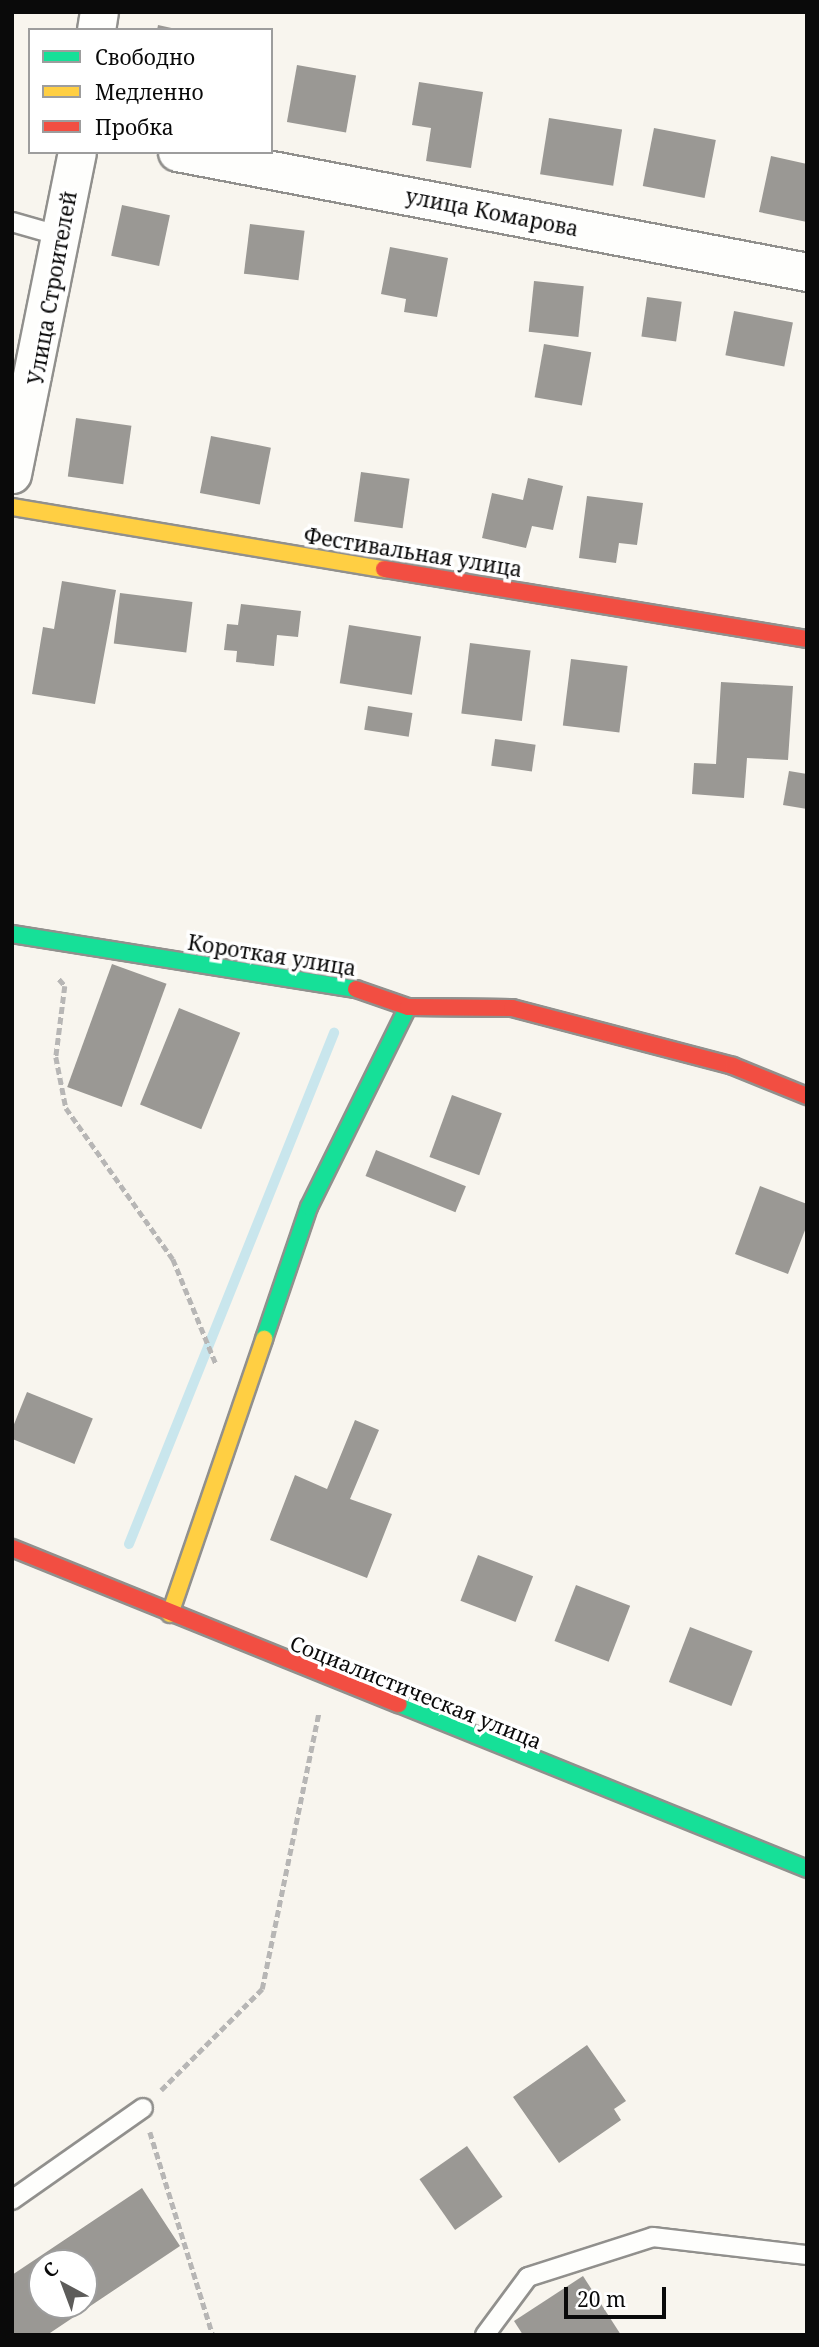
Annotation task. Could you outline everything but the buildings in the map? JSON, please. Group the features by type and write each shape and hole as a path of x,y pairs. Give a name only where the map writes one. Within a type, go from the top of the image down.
{"street":[{"name":"Улица Строителей","path":"12,474 76,154"},
{"name":"улица Комарова","path":"188,154 807,272"},
{"name":"Фестивальная улица","path":"12,508 807,639"},
{"name":"Короткая улица","path":"12,934 355,988 408,1007 512,1008 733,1066 807,1096"},
{"path":"170,1614 309,1207 408,1007"},
{"name":"Социалистическая улица","path":"12,1548 326,1679 807,1869"}],"lane":[{"path":"12,222 61,236"},
{"path":"12,2200 143,2108"},
{"path":"485,2335 528,2277 653,2237 807,2255"}],"path":[{"path":"56,976 65,986 56,1057 66,1108 173,1259 234,1422"},
{"path":"213,2335 143,2108 262,1989 326,1679"},
{"path":"202,2335 209,2329"}],"waterway":[{"path":"129,1544 334,1033"}],"traffic: fast":[{"path":"12,934 356,989"},
{"path":"264,1339 309,1207 408,1007"},
{"path":"399,1704 807,1869"}],"traffic: slow":[{"path":"12,507 384,569"},
{"path":"170,1614 264,1339"}],"traffic: jam":[{"path":"384,569 807,639"},
{"path":"356,989 408,1007 512,1008 733,1066 807,1096"},
{"path":"12,1548 399,1704"}]}
